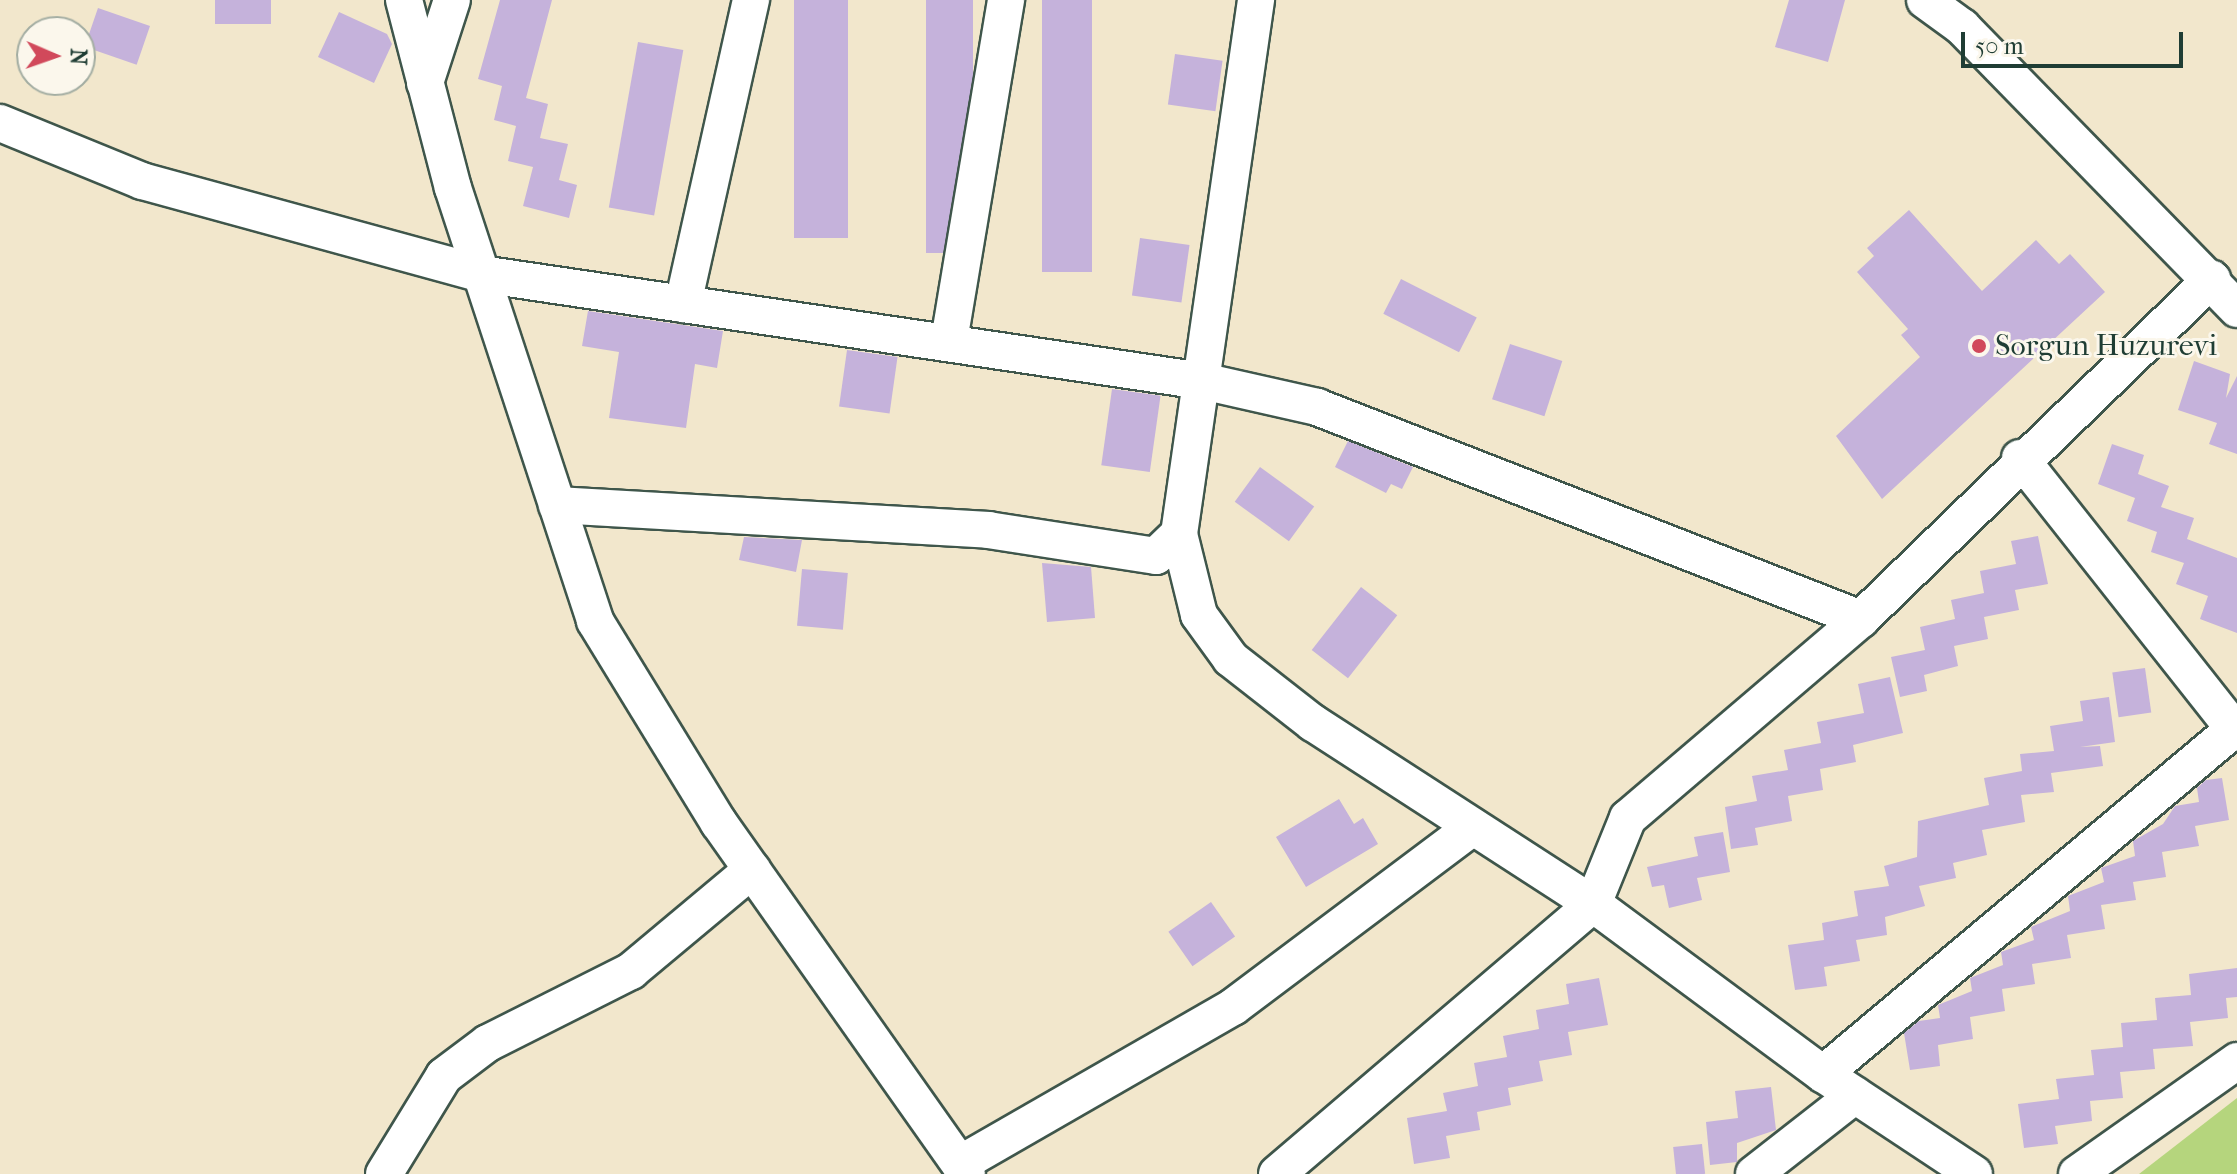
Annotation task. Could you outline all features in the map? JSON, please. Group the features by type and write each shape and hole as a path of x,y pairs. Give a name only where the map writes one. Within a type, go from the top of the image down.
{"street":[{"path":"404,0 481,274 595,621 752,870 964,1169 1233,1007 1473,827"},
{"path":"425,83 452,0"},
{"path":"683,304 751,0"},
{"path":"949,341 1006,0"},
{"path":"1256,0 1179,534 1199,615 1231,659 1313,723 1593,904 1823,1074 1974,1174"},
{"path":"1925,0 1962,27 2212,279 2237,309"},
{"path":"0,123 142,181 481,274 683,304 781,323 949,341 1202,381 1317,407 1861,619"},
{"path":"1277,1174 1593,904 1628,818 1861,619 2020,458 2212,279"},
{"path":"1823,1074 2235,731 2020,458"},
{"path":"557,505 988,530 1156,556 1179,534"},
{"path":"384,1174 444,1076 488,1043 631,971 752,870"},
{"path":"2077,1174 2237,1061"},
{"path":"1754,1174 1855,1095"}],"green space":[{"path":"2237,1098 2237,1174 2139,1174"}],"building":[{"path":"215,0 271,0 271,24 215,24"},
{"path":"500,0 552,0 526,98 548,104 540,138 568,144 559,180 577,185 569,218 523,206 533,167 508,161 516,126 494,120 502,86 478,79"},
{"path":"794,0 848,0 848,238 794,238"},
{"path":"926,0 973,0 973,253 926,253"},
{"path":"1042,0 1092,0 1092,272 1042,272"},
{"path":"1789,0 1845,0 1828,62 1775,47"},
{"path":"98,8 150,26 137,65 96,51"},
{"path":"339,12 387,34 392,44 374,83 318,57"},
{"path":"638,42 683,50 654,215 609,207"},
{"path":"1175,54 1223,61 1215,111 1168,105"},
{"name":"Sorgun Huzurevi","path":"1909,210 1982,291 2036,240 2059,264 2070,254 2105,292 1882,499 1836,436 1920,357 1901,335 1908,329 1857,272 1874,256 1867,248"},
{"path":"1140,238 1190,245 1181,302 1132,295"},
{"path":"1401,279 1477,318 1459,352 1383,314"},
{"path":"588,311 723,331 717,368 695,364 686,428 609,418 619,352 582,346"},
{"path":"1510,344 1562,361 1544,416 1492,399"},
{"path":"847,350 898,357 890,414 839,406"},
{"path":"2194,361 2230,374 2226,398 2237,376 2237,454 2209,444 2217,423 2178,410"},
{"path":"1112,389 1161,396 1150,472 1101,465"},
{"path":"1348,441 1413,467 1402,489 1391,484 1386,493 1335,467"},
{"path":"2112,444 2144,455 2138,474 2169,486 2161,507 2194,518 2187,539 2237,558 2237,633 2200,619 2208,596 2176,584 2184,563 2151,552 2157,532 2127,521 2135,498 2098,484"},
{"path":"1260,467 1314,506 1289,541 1235,502"},
{"path":"2038,536 2048,584 2015,590 2019,610 1984,617 1988,639 1954,646 1958,666 1924,675 1927,691 1900,697 1891,657 1925,650 1920,627 1955,619 1951,600 1984,593 1980,571 2016,564 2011,541"},
{"path":"744,537 802,540 796,572 739,560"},
{"path":"1042,563 1091,567 1095,618 1047,622"},
{"path":"802,569 848,573 843,630 797,626"},
{"path":"1361,587 1397,615 1348,678 1312,650"},
{"path":"2145,668 2151,713 2119,717 2112,673"},
{"path":"1890,677 1903,733 1853,745 1856,762 1820,769 1823,790 1788,796 1792,821 1755,828 1758,845 1731,849 1725,807 1757,801 1752,776 1788,770 1784,750 1821,743 1817,722 1864,713 1858,684"},
{"path":"2109,697 2115,742 2080,747 2100,746 2103,766 2051,773 2054,792 2021,795 2025,822 1982,830 1987,855 1953,863 1956,878 1919,886 1925,906 1885,917 1887,935 1856,940 1860,961 1824,967 1827,986 1795,990 1788,945 1824,940 1822,923 1858,916 1854,891 1889,886 1884,866 1917,857 1918,821 1989,805 1984,778 2022,771 2020,754 2054,751 2050,726 2083,721 2080,701"},
{"path":"2222,778 2229,820 2195,826 2199,846 2162,852 2166,877 2133,882 2136,900 2101,905 2105,929 2067,935 2071,958 2032,964 2035,984 2002,989 2005,1011 1970,1017 1973,1039 1938,1045 1940,1066 1910,1070 1904,1033 1919,1021 1940,1018 1938,1005 1972,991 1970,978 2003,965 2001,952 2034,940 2031,927 2070,911 2068,896 2104,882 2101,868 2135,856 2133,841 2163,824 2175,806 2199,802 2197,788 2206,780"},
{"path":"1339,799 1354,824 1363,818 1378,844 1306,887 1276,837"},
{"path":"1723,832 1730,872 1697,878 1702,900 1669,908 1664,885 1652,887 1647,867 1698,856 1694,837"},
{"path":"1211,902 1235,936 1192,966 1168,932"},
{"path":"2237,968 2237,997 2226,998 2228,1018 2190,1022 2193,1046 2153,1049 2155,1069 2120,1072 2123,1098 2090,1101 2092,1121 2055,1126 2058,1144 2024,1148 2018,1104 2059,1099 2056,1079 2094,1075 2091,1050 2123,1047 2121,1023 2157,1020 2155,998 2191,995 2189,974"},
{"path":"1599,978 1608,1025 1568,1032 1572,1055 1539,1061 1543,1081 1508,1088 1511,1105 1477,1112 1480,1130 1446,1136 1450,1158 1414,1164 1407,1118 1447,1111 1443,1093 1478,1086 1474,1063 1507,1057 1503,1036 1539,1029 1536,1010 1569,1004 1566,984"},
{"path":"1771,1087 1776,1130 1737,1143 1737,1162 1710,1165 1706,1122 1738,1118 1735,1091"},
{"path":"1702,1144 1705,1174 1676,1174 1673,1147"}],"place":[{"name":"Sorgun Huzurevi","path":"1979,346"}]}
